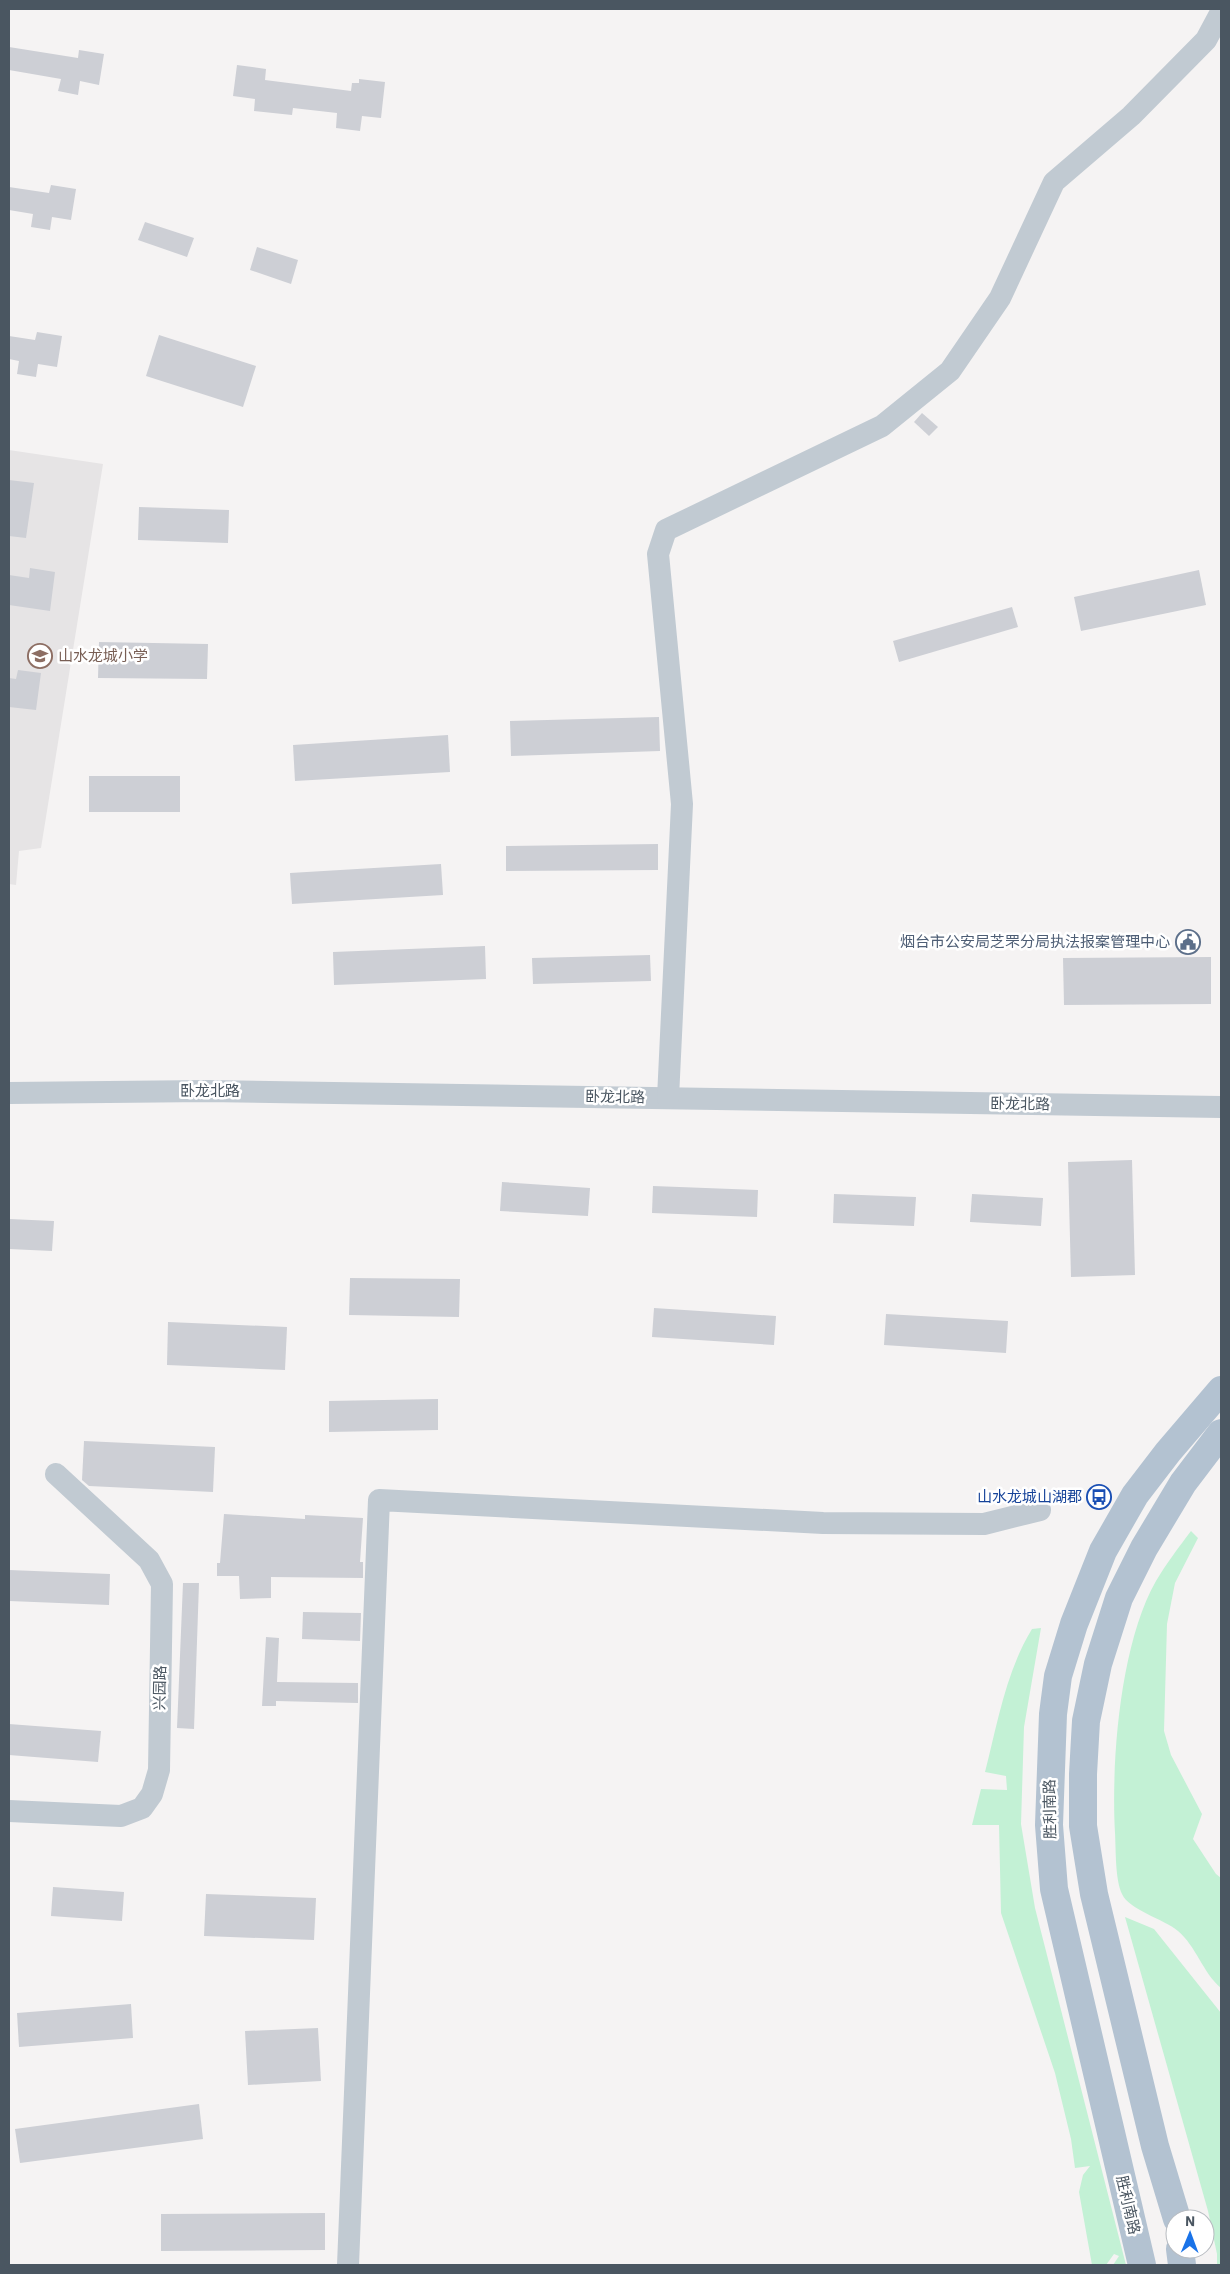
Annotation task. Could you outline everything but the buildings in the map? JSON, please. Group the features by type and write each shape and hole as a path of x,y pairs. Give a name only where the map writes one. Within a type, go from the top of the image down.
{"main road":[{"name":"胜利南路","path":"1142,2265 1054,1889 1048,1825 1053,1714 1058,1676 1071,1633 1103,1551 1135,1495 1168,1452 1221,1390"},
{"path":"1174,2209 1155,2146 1094,1894 1083,1826 1086,1721 1098,1664 1119,1598 1144,1548 1183,1483 1221,1433"}],"street":[{"path":"668,1098 682,804 658,554 666,530 882,426 950,371 1000,298 1054,182 1131,116 1206,40 1221,12"},
{"name":"卧龙北路","path":"9,1093 206,1091 1221,1107"},
{"name":"兴园路","path":"9,1811 121,1816 142,1808 152,1794 159,1770 162,1584 149,1560 56,1474"},
{"path":"348,2265 379,1500 824,1523 984,1524 1040,1510"}],"shaded area":[{"name":"山水龙城小学","path":"9,450 103,464 41,848 19,851 16,885 9,884"}],"green space":[{"path":"1191,1531 1198,1538 1175,1583 1167,1624 1164,1731 1171,1755 1202,1814 1193,1839 1216,1874 1221,1878 1221,1988 1209,1975 1190,1944 1178,1931 1139,1910 1126,1900 1118,1881 1116,1864 1115,1773 1120,1704 1126,1670 1144,1607 1156,1581"},
{"path":"1041,1628 1024,1727 1021,1824 1035,1908 1126,2265 1113,2265 1119,2256 1114,2254 1106,2265 1092,2265 1079,2192 1083,2175 1090,2166 1075,2168 1071,2139 1055,2073 1001,1913 999,1825 972,1825 981,1789 1007,1790 1006,1776 985,1772 1003,1699 1015,1662 1032,1629"},
{"path":"1125,1917 1154,1929 1221,2013 1221,2265 1217,2265 1215,2209 1207,2209"}],"place":[{"name":"山水龙城小学","path":"40,656"},
{"name":"烟台市公安局芝罘分局执法报案管理中心","path":"1188,942"},
{"name":"山水龙城山湖郡","path":"1099,1497"}]}
